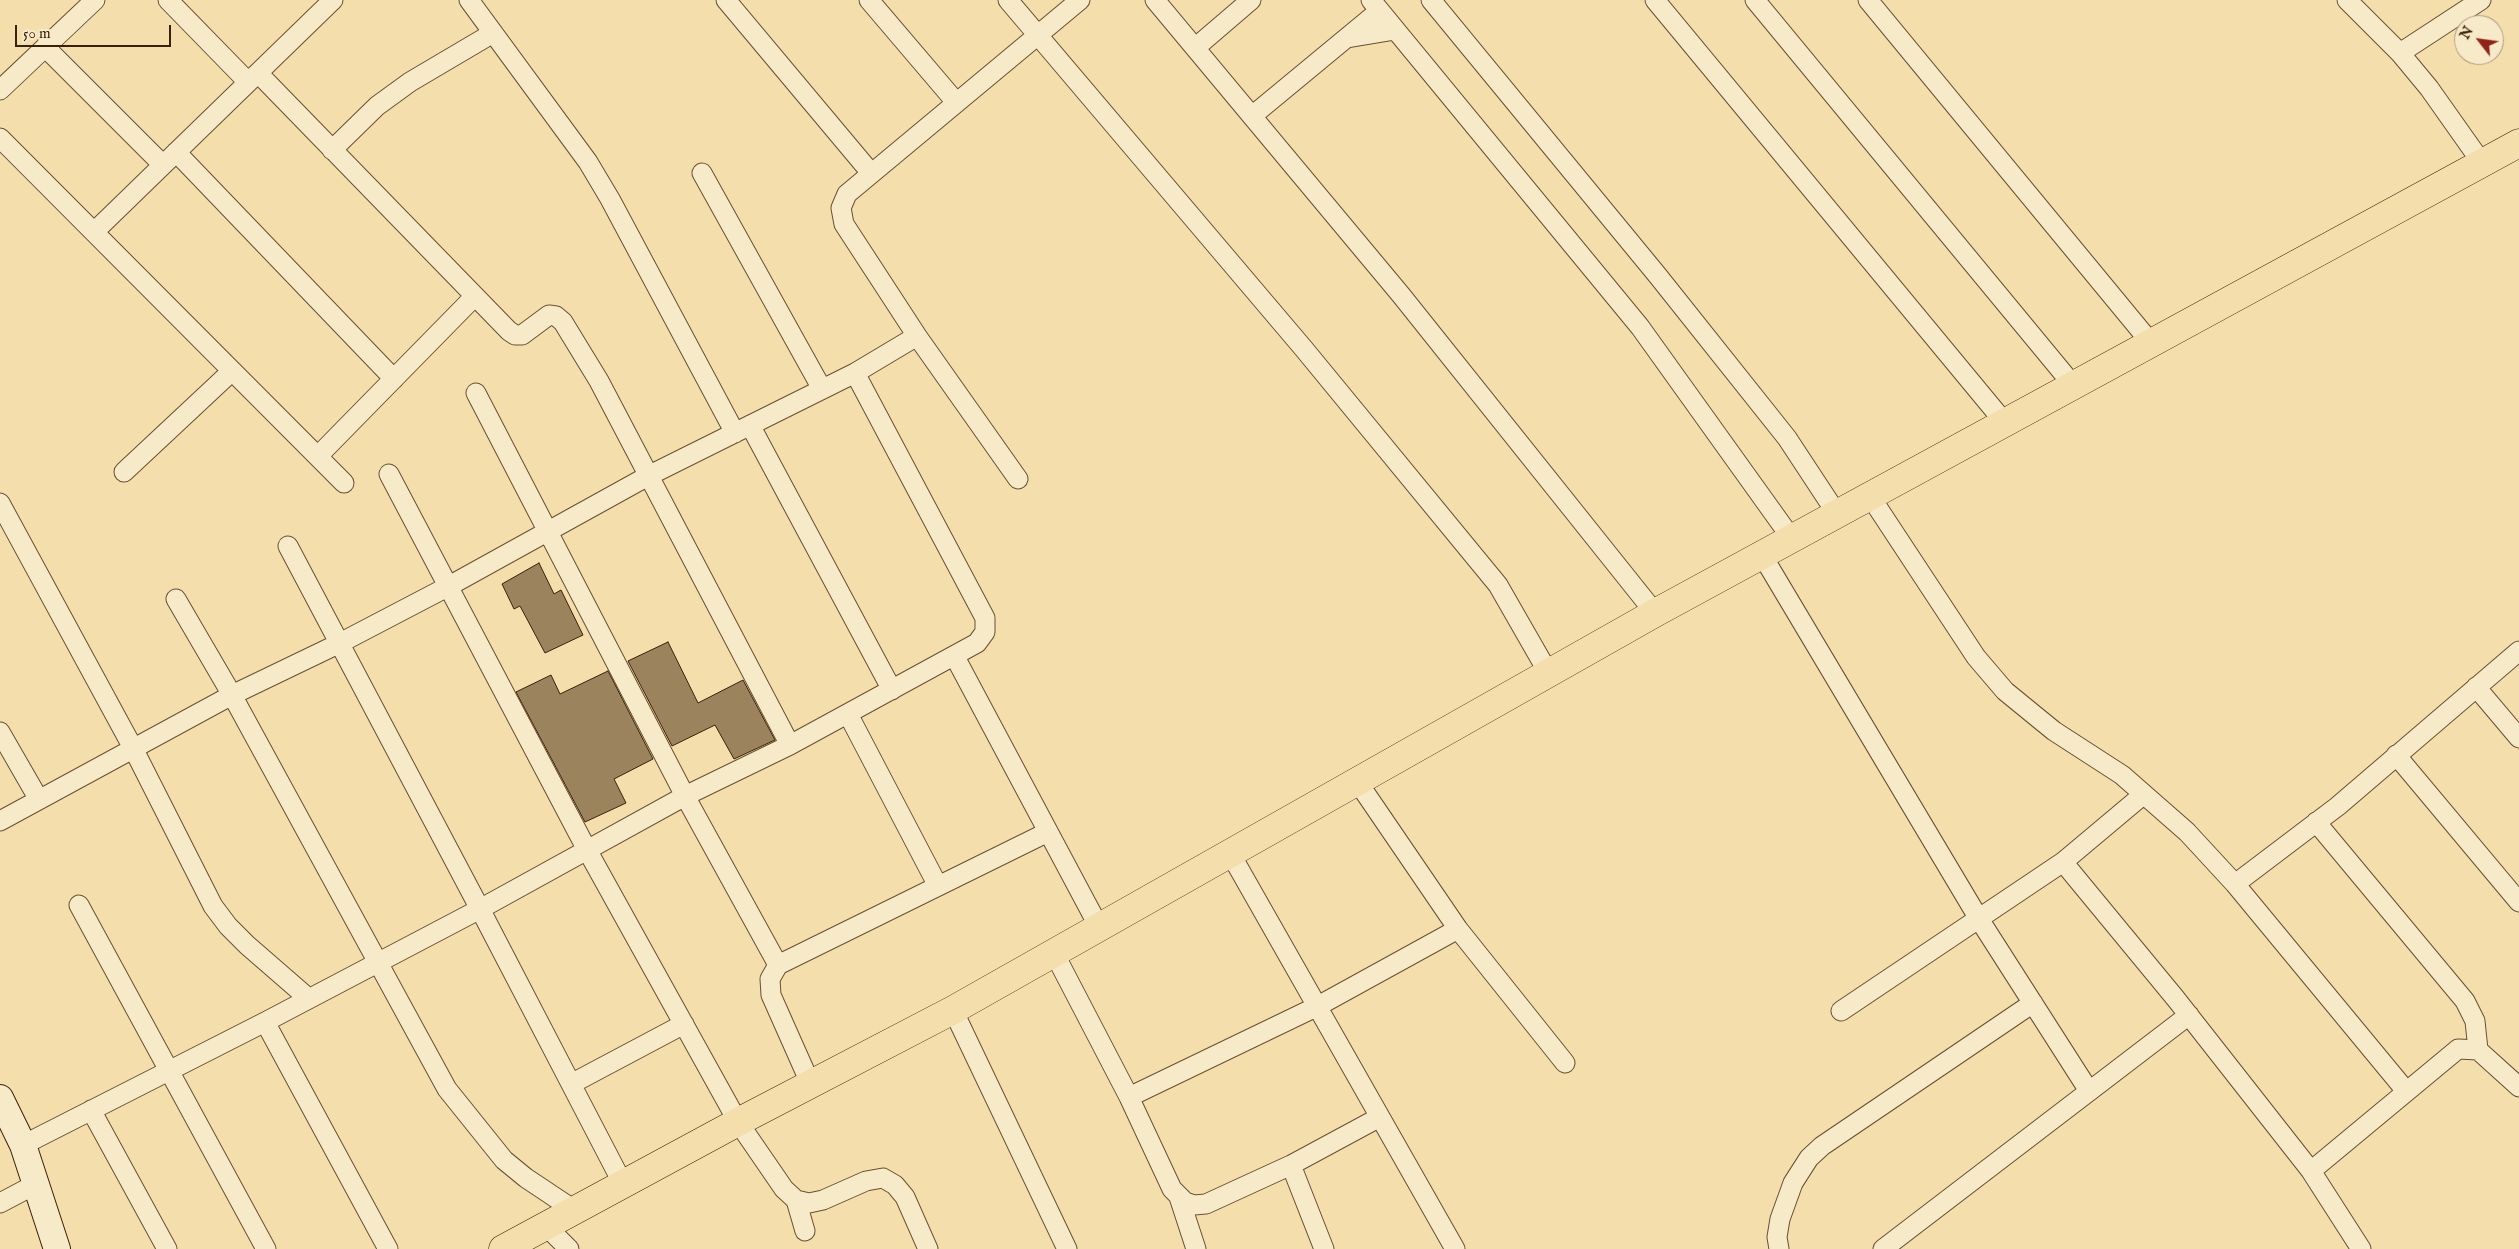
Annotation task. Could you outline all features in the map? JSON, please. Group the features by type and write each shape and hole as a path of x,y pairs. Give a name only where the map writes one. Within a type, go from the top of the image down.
{"main road":[{"path":"502,1249 547,1227 574,1210 738,1122 953,1010 1655,613 2519,143"}],"street":[{"path":"4,79 45,47 95,0"},
{"path":"168,0 332,150 515,335 522,334 550,315 556,316 563,322 599,381 790,746"},
{"path":"94,232 333,0"},
{"path":"469,0 592,169 892,690"},
{"path":"726,0 871,172"},
{"path":"869,0 955,101"},
{"path":"1008,0 1285,327 1498,584 1549,674"},
{"path":"1018,479 917,336 844,224 841,208 847,194 871,172 1080,0"},
{"path":"1155,0 1401,295 1655,613"},
{"path":"1195,48 1251,0"},
{"path":"1431,0 1658,276 1769,415 1803,459 1838,514"},
{"path":"1655,0 2005,422"},
{"path":"1755,0 2073,385"},
{"path":"1868,0 2152,343"},
{"path":"2347,0 2400,53 2429,88 2482,163"},
{"path":"2400,53 2481,0"},
{"path":"1252,116 1346,39 1375,5 1640,327 1792,539"},
{"path":"1346,39 1395,30"},
{"path":"332,150 377,106 410,82 493,33"},
{"path":"45,47 170,158 394,379"},
{"path":"0,138 344,483"},
{"path":"702,173 822,389"},
{"path":"318,456 475,296"},
{"path":"0,821 38,798 232,695 340,643 450,586 648,476 855,373 917,336"},
{"path":"124,472 232,371"},
{"path":"23,1145 480,909 586,848 686,796 790,746 955,657 977,643 985,632 985,618 855,373"},
{"path":"476,393 686,796 778,965"},
{"path":"389,474 450,586 586,848 738,1122 784,1189 796,1200 809,1203 823,1200 866,1181 883,1178 895,1185 905,1197 928,1249"},
{"path":"1870,496 1976,657 2005,691 2054,731 2122,775 2187,832 2235,884 2406,1091"},
{"path":"0,503 133,748 213,906 228,926 302,1001"},
{"path":"288,546 623,1184"},
{"path":"1762,555 1979,919 2089,1091"},
{"path":"176,599 232,695 447,1089 504,1160 526,1178 574,1210"},
{"path":"2235,884 2316,822 2519,651"},
{"path":"955,657 1099,927"},
{"path":"2476,687 2519,738"},
{"path":"848,714 938,886"},
{"path":"0,732 38,798"},
{"path":"2396,755 2519,902"},
{"path":"1357,782 1458,929 1564,1063"},
{"path":"1841,1011 2063,862 2144,794"},
{"path":"2316,822 2465,1001 2475,1021 2478,1050 2519,1087"},
{"path":"811,1085 771,994 770,978 778,965 1048,832"},
{"path":"1230,853 1455,1249"},
{"path":"2063,862 2189,1015 2311,1171 2361,1249"},
{"path":"79,905 170,1069 266,1249"},
{"path":"1129,1098 1318,1006 1458,929"},
{"path":"1054,952 1129,1098 1172,1189 1179,1197 1194,1205 1206,1204 1291,1165 1380,1117"},
{"path":"1779,1249 1777,1238 1780,1219 1794,1183 1809,1158 1822,1146 2032,1003"},
{"path":"953,1010 1067,1249"},
{"path":"1883,1249 2189,1015"},
{"path":"270,1019 388,1249"},
{"path":"571,1084 684,1024"},
{"path":"2311,1171 2458,1050 2478,1050"},
{"path":"0,1098 23,1145 57,1249"},
{"path":"91,1110 167,1249"},
{"path":"1291,1165 1324,1249"},
{"path":"0,1203 36,1184"},
{"path":"1179,1197 1196,1249"},
{"path":"796,1200 805,1231"},
{"path":"547,1227 569,1249"}],"building":[{"path":"539,563 554,594 561,590 583,635 545,653 520,606 514,609 502,584"},
{"path":"668,642 698,703 743,680 775,740 734,759 715,725 672,746 628,661"},
{"path":"608,671 653,759 614,779 626,803 585,822 516,692 551,675 560,694"}]}
